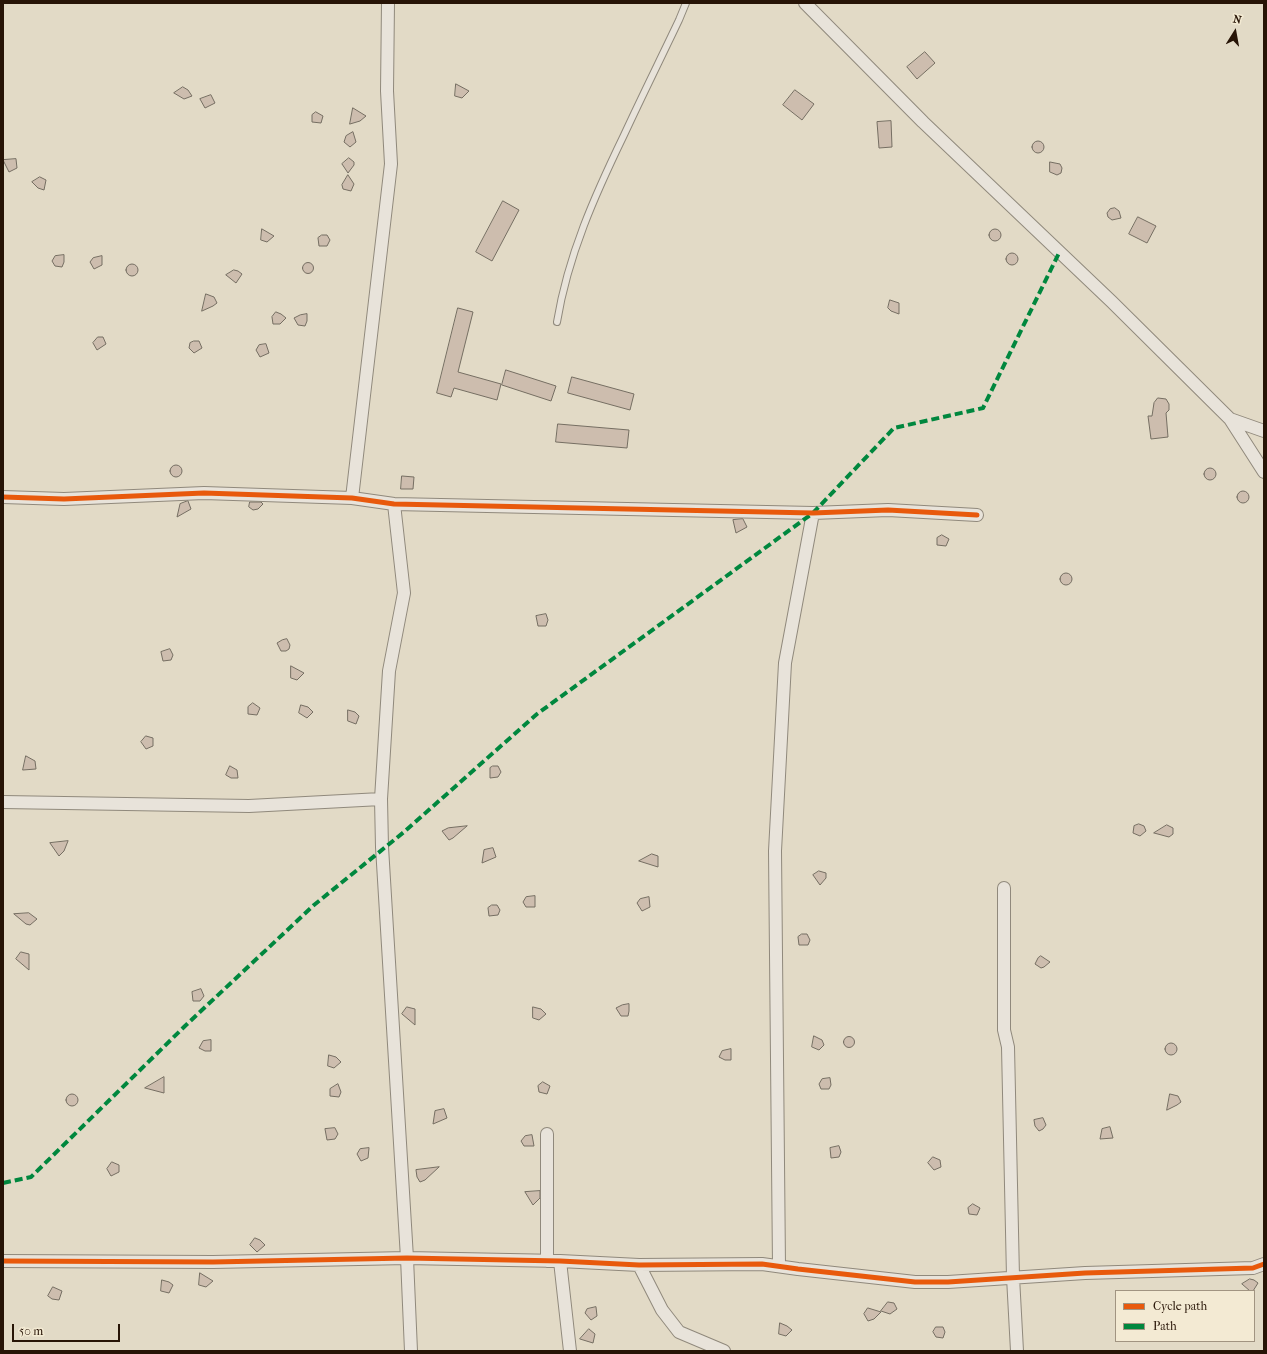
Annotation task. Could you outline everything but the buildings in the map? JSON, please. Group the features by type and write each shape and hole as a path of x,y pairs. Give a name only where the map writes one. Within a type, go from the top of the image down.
{"street":[{"path":"352,498 391,164 387,91 388,3"},
{"path":"805,3 923,122 1112,302 1230,419 1264,472"},
{"path":"1230,419 1264,431"},
{"path":"3,497 64,499 204,493 352,498 394,504 813,513 888,510 977,515"},
{"path":"394,504 404,593 389,671 381,799 382,847 407,1258 410,1351"},
{"path":"779,1266 774,851 785,663 813,513"},
{"path":"3,802 249,806 381,799"},
{"path":"1004,888 1004,1030 1008,1047 1013,1277 1017,1351"},
{"path":"547,1134 547,1261"},
{"path":"3,1261 213,1262 407,1258 639,1264 762,1264 915,1282 948,1282 1085,1273 1253,1268 1264,1264"},
{"path":"560,1261 570,1351"},
{"path":"639,1264 662,1310 679,1332 724,1351"}],"lane":[{"path":"557,322 562,293 576,246 598,189 686,3"}],"marked path":[{"path":"3,1183 31,1177 185,1026 314,905 404,832 537,714 813,513 894,428 983,408 1060,251"}],"cycle path":[{"path":"3,497 64,499 204,493 352,498 394,504 813,513 888,510 977,515"},
{"path":"3,1261 213,1262 407,1258 560,1261 639,1265 762,1264 915,1282 948,1282 1085,1273 1253,1268 1264,1264"}]}
